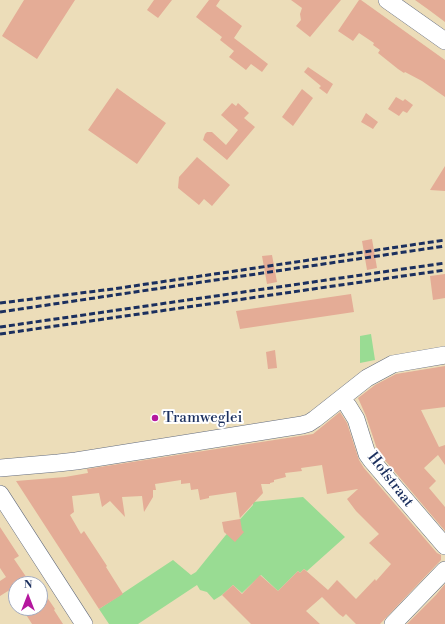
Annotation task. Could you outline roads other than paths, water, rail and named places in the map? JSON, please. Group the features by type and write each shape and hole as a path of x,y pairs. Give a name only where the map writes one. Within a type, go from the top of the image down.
{"street":[{"path":"387,0 445,41"},
{"path":"0,468 64,462 302,425 315,419 368,378 393,364 445,355"},
{"name":"Hofstraat","path":"348,406 356,419 367,454 372,462 445,546"},
{"path":"0,494 84,624"},
{"path":"393,624 445,570"}],"railway":[{"path":"0,303 113,289 445,240"},
{"path":"0,312 445,246"},
{"path":"0,327 445,263"},
{"path":"0,334 445,270"}],"place":[{"name":"Tramweglei","path":"155,418"}]}
